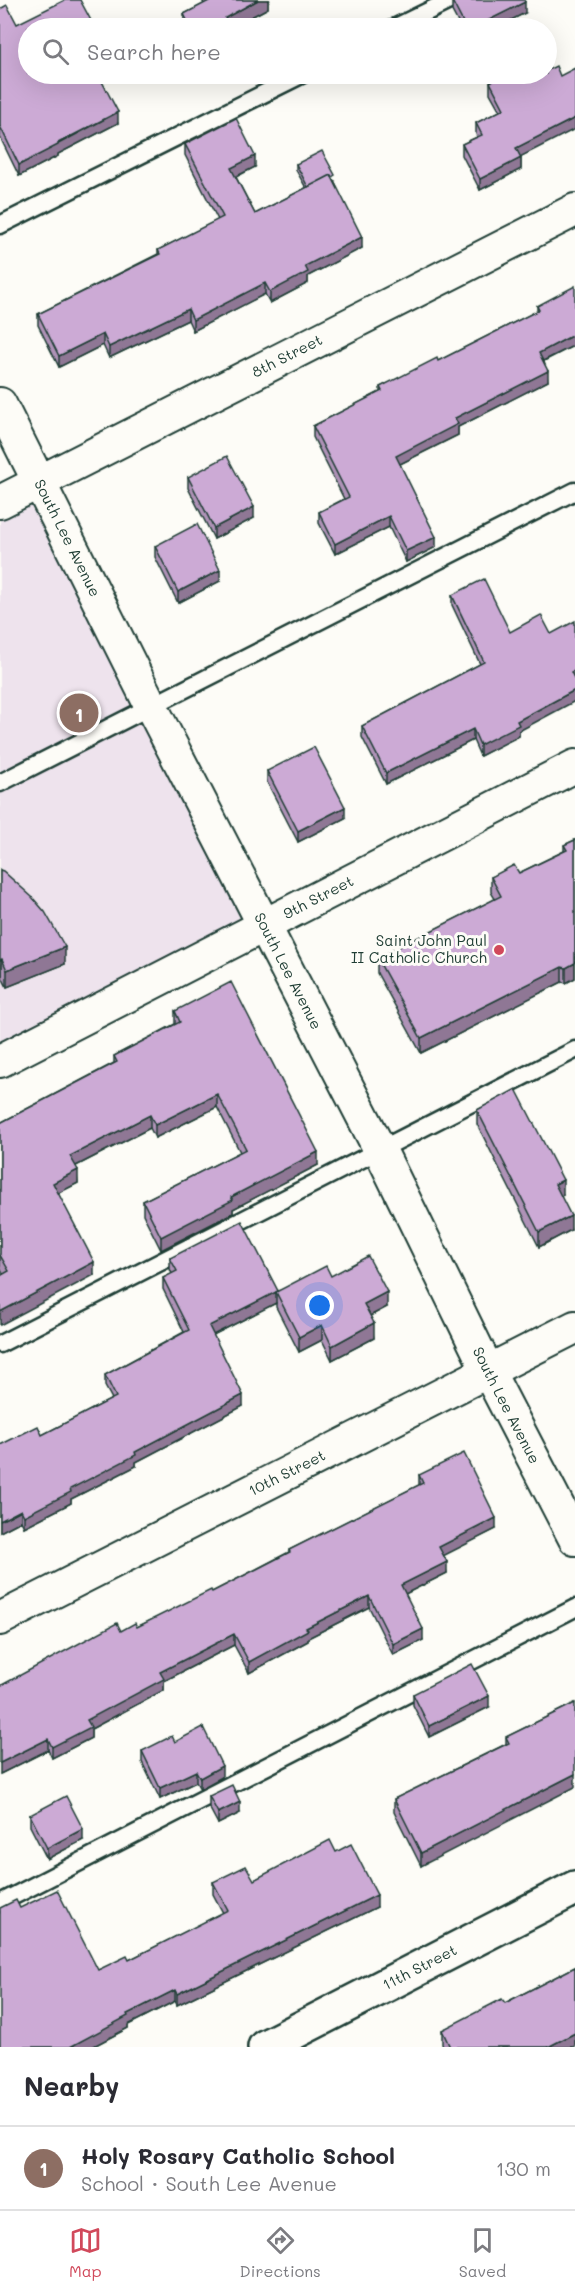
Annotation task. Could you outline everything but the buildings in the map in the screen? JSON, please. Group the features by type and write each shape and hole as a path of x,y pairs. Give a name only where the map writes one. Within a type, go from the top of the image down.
{"street":[{"name":"8th Street","path":"0,502 575,210"},
{"name":"South Lee Avenue","path":"0,404 380,1150 488,1371 575,1539"},
{"name":"9th Street","path":"0,1061 575,766"},
{"name":"10th Street","path":"0,1620 575,1327"},
{"name":"11th Street","path":"266,2047 575,1888"}],"lane":[{"path":"414,18 451,0"},
{"path":"0,225 283,84"},
{"path":"0,783 575,491"},
{"path":"0,1344 575,1050"},
{"path":"0,1903 575,1608"}],"shaded area":[{"path":"40,481 265,924 0,1061 0,502"}],"place":[{"name":"Holy Rosary Catholic School","path":"79,713"},
{"name":"Saint John Paul II Catholic Church","path":"499,950"}]}
